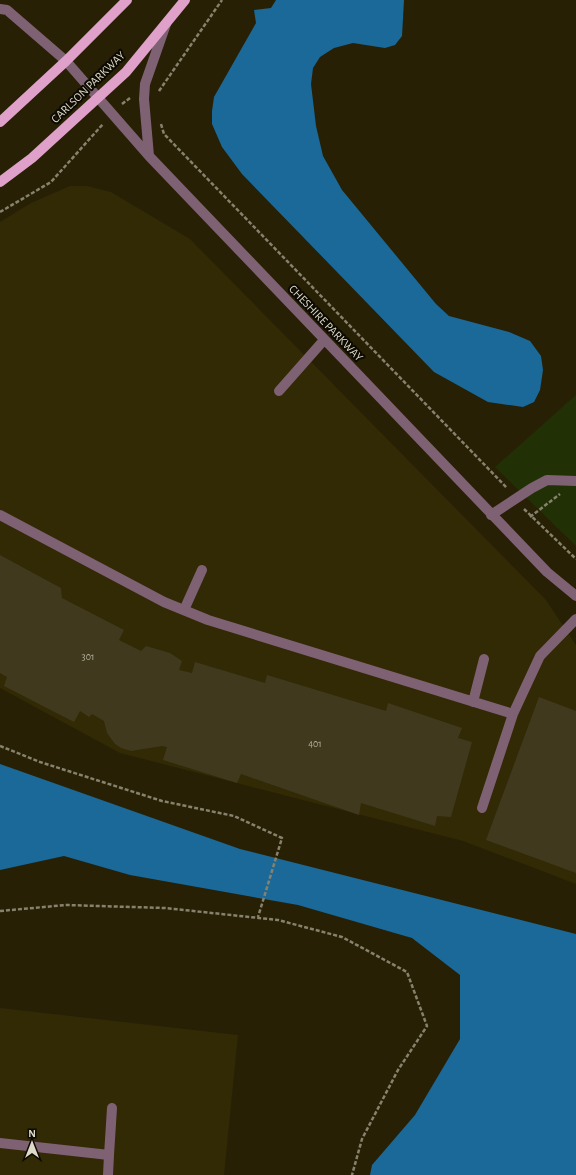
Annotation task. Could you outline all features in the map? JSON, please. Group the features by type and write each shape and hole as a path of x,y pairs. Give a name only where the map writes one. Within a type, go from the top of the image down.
{"main road":[{"path":"0,122 66,61 127,0"},
{"name":"CARLSON PARKWAY","path":"0,182 32,158 126,72 185,0"}],"street":[{"name":"CHESHIRE PARKWAY","path":"0,9 7,10 66,61 149,156 324,340 547,572 576,596"},
{"path":"149,156 144,99 145,84 166,23"},
{"path":"280,391 324,340"},
{"path":"491,515 547,480 576,481"},
{"path":"0,514 164,602 208,620 513,714"},
{"path":"184,610 202,570"},
{"path":"482,808 513,714 540,656 576,619"},
{"path":"473,702 484,659"},
{"path":"108,1175 112,1108"},
{"path":"0,1143 109,1155"}],"path":[{"path":"160,120 164,134 497,476 530,517 576,559"},
{"path":"530,517 565,491"},
{"path":"0,746 40,762 162,801 234,816 282,838 258,918"},
{"path":"0,911 66,905 165,908 278,920 342,937 407,972 427,1026 398,1070 362,1139 352,1175"}],"shaded area":[{"path":"70,186 87,186 111,192 190,239 546,600 576,645 576,884 463,841 120,753 0,688 0,222 31,203"},
{"path":"0,1008 238,1035 224,1175 0,1175"}],"green space":[{"path":"576,395 576,546 495,467"}],"water":[{"path":"276,0 404,0 402,36 395,45 385,48 353,43 334,48 320,57 313,68 311,84 316,126 323,156 342,190 436,304 449,316 509,332 530,341 541,356 543,370 540,390 534,402 523,407 488,402 434,372 242,174 222,147 212,124 214,97 256,23 254,10 271,8"},
{"path":"0,764 240,849 576,934 576,1175 370,1175 372,1165 415,1115 460,1039 460,975 412,938 298,905 130,875 64,856 0,870"}],"building":[{"path":"0,555 61,588 62,598 124,630 119,640 141,651 146,646 170,653 182,661 179,670 192,673 195,662 265,683 267,675 386,711 388,703 462,728 458,738 472,742 451,817 437,816 435,826 361,803 359,815 241,774 237,783 163,760 167,747 162,746 131,751 121,748 115,744 107,733 104,721 92,714 89,717 80,711 74,722 4,686 7,677 0,673"},
{"path":"539,697 576,711 576,873 486,840"}]}
